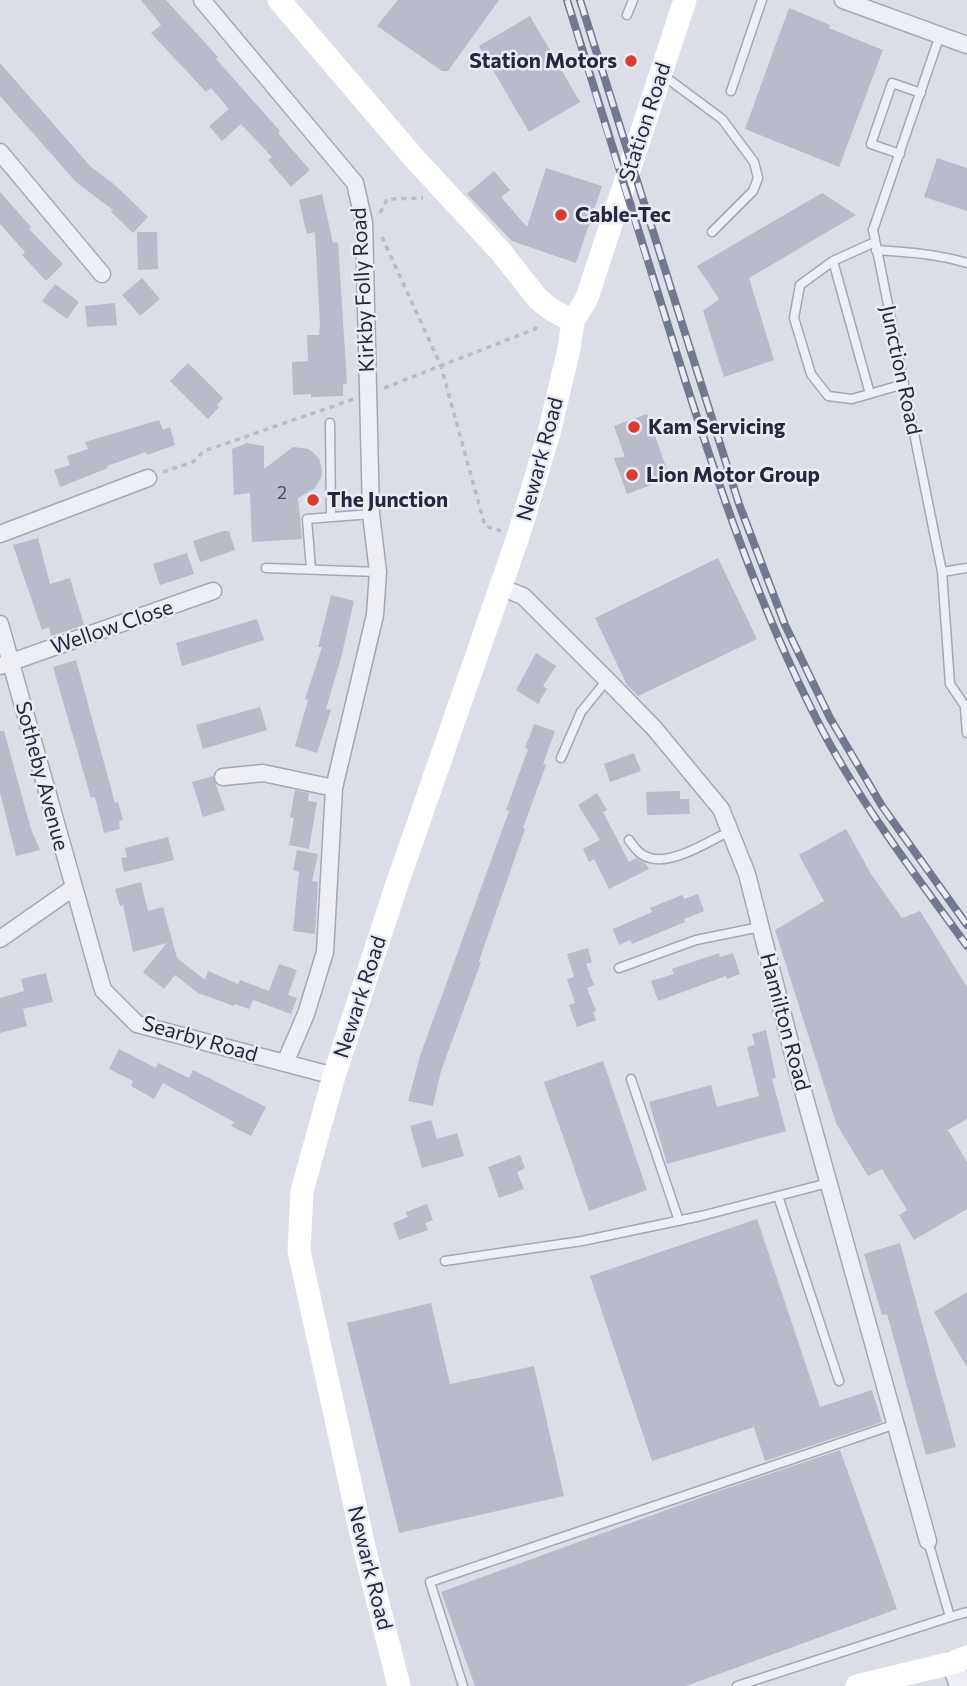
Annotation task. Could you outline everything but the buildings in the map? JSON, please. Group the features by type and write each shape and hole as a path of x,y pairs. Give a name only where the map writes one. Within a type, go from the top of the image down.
{"main road":[{"path":"279,0 414,158 501,251 538,299 573,321"},
{"name":"Station Road","path":"573,321 587,298 685,0"},
{"name":"Newark Road","path":"399,1686 365,1551 299,1251 302,1191 334,1076 397,884 519,537 549,433 573,321"},
{"path":"857,1686 960,1660"}],"street":[{"name":"Kirkby Folly Road","path":"202,0 355,183 370,221 368,394 371,514"},
{"path":"843,0 967,45"},
{"path":"0,152 102,274"},
{"path":"0,534 148,478"},
{"path":"285,1063 306,1014 326,952 334,789 375,615 377,572 371,514"},
{"name":"Hamilton Road","path":"500,587 523,596 607,680 654,728 721,809 747,874 828,1183 928,1541"},
{"name":"Wellow Close","path":"5,664 213,591"},
{"name":"Sotheby Avenue","path":"0,624 5,664 73,888"},
{"path":"223,777 263,773 334,789"},
{"path":"0,939 73,888"},
{"name":"Searby Road","path":"73,888 103,990 137,1024 334,1076"},
{"path":"960,1660 961,1686"}],"lane":[{"path":"627,15 633,0"},
{"path":"731,91 762,0"},
{"name":"Junction Road","path":"940,35 873,230 942,572 950,684 966,709"},
{"path":"661,74 722,118 754,162 758,178 753,191 712,232"},
{"path":"900,154 871,144 892,83 921,93"},
{"path":"904,384 852,399 828,396 811,374 794,318 800,285 833,261 876,246 945,256 967,263"},
{"path":"833,261 870,394"},
{"path":"330,423 331,517"},
{"path":"311,569 307,519 371,514"},
{"path":"266,568 377,572"},
{"path":"942,572 967,568"},
{"path":"561,758 581,712 607,680"},
{"path":"966,709 967,733"},
{"path":"629,840 638,852 648,858 662,860 680,855 730,831"},
{"path":"619,968 696,940 760,927"},
{"path":"631,1079 679,1221"},
{"path":"445,1261 582,1241 679,1221 828,1183"},
{"path":"778,1196 839,1381"},
{"path":"463,1686 430,1582 896,1424"},
{"path":"928,1541 950,1617"},
{"path":"737,1686 967,1612"}],"path":[{"path":"425,197 387,199 370,221 441,366 485,526 519,537"},
{"path":"148,478 193,462 204,450 368,394 535,329 552,310"}],"railway":[{"path":"567,0 706,444 756,585 796,677 834,752 888,837 967,946"},
{"path":"580,0 739,504 785,625 830,718 882,806 967,925"}],"place":[{"name":"Station Motors","path":"631,61"},
{"name":"Cable-Tec","path":"561,215"},
{"name":"Kam Servicing","path":"634,427"},
{"name":"Lion Motor Group","path":"632,475"},
{"name":"The Junction","path":"313,500"}]}
